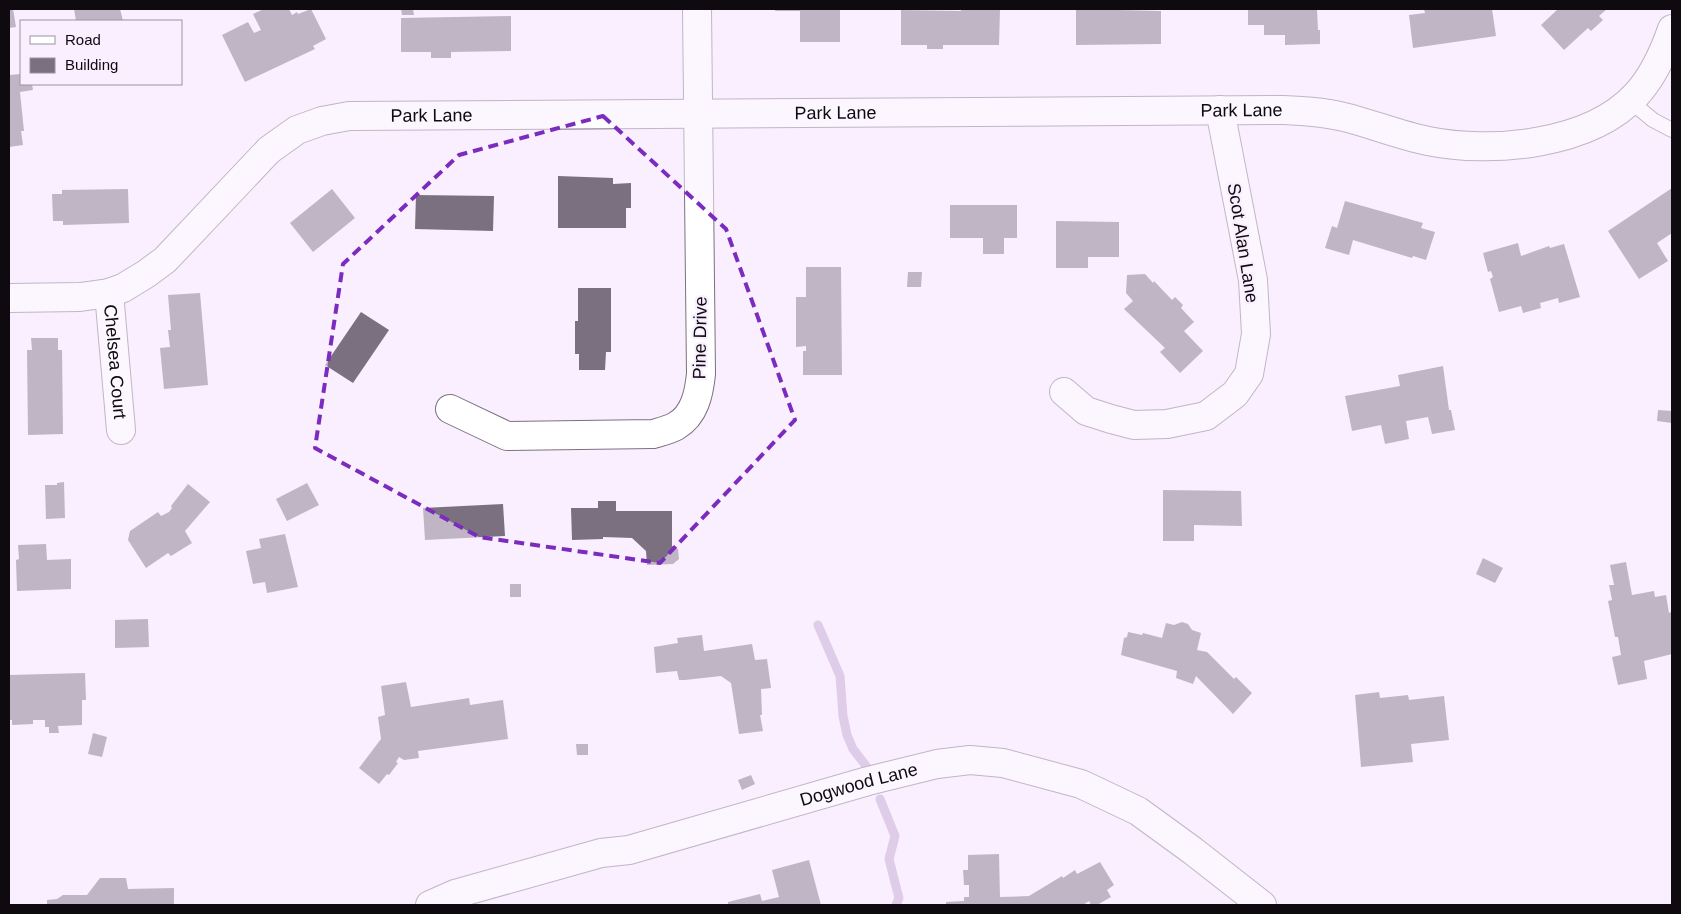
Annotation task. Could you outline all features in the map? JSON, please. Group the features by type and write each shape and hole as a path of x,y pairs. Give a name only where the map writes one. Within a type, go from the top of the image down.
{"street":[{"name":"Pine Drive","path":"450,409 507,436 653,434 676,426 690,414 699,392 701,374 697,9"},
{"name":"Park Lane","path":"9,298 80,297 109,293 123,288 165,260 269,150 298,130 322,121 349,116 380,114 1310,111 1344,117 1426,141 1454,145 1483,146 1517,144 1565,135 1602,121 1630,101 1651,75 1672,29"},
{"name":"Scot Alan Lane","path":"1064,392 1086,411 1111,419 1134,425 1167,424 1206,416 1236,394 1249,374 1256,334 1253,280 1220,110"},
{"name":"Chelsea Court","path":"109,293 121,430"},
{"name":"Dogwood Lane","path":"430,905 464,891 600,853 629,850 868,781 938,764 970,760 1003,763 1080,784 1138,811 1262,905"}],"lane":[{"path":"1630,101 1653,120 1672,130"}],"highlighted area":[{"path":"603,116 726,229 795,420 660,563 479,537 315,448 343,264 459,155"}],"building":[{"path":"9,9 13,9 16,27 9,28"},
{"path":"74,9 120,9 123,20 76,20"},
{"path":"264,9 289,9 292,15 311,9 326,39 313,46 315,49 245,82 222,35 248,22 254,33 261,30 253,14"},
{"path":"401,9 413,9 414,15 402,15"},
{"path":"775,9 840,9 840,42 800,42 800,11 775,11"},
{"path":"961,9 1000,10 999,45 943,45 943,49 927,49 927,45 901,45 901,10 961,11"},
{"path":"1076,9 1161,11 1161,44 1076,45"},
{"path":"1248,9 1317,9 1320,44 1285,45 1285,35 1264,35 1264,25 1248,25"},
{"path":"1424,9 1492,9 1496,36 1413,48 1409,15 1425,13"},
{"path":"1558,9 1607,9 1599,16 1603,20 1591,31 1588,28 1564,50 1541,25"},
{"path":"511,16 511,51 451,52 451,58 431,58 431,52 401,52 401,18"},
{"path":"20,74 20,85 32,85 33,90 20,92 24,131 21,131 23,145 9,147 9,75"},
{"path":"558,176 613,178 613,184 631,183 631,208 626,208 626,228 558,228"},
{"path":"1672,188 1672,233 1657,243 1668,261 1639,279 1608,231"},
{"path":"128,189 129,223 63,225 63,221 53,221 52,194 62,194 62,190"},
{"path":"332,189 355,218 313,252 290,223"},
{"path":"416,195 494,196 493,231 415,229"},
{"path":"1345,201 1423,223 1421,228 1435,232 1426,260 1413,256 1412,258 1353,240 1349,255 1325,248 1332,226 1337,228"},
{"path":"950,205 1017,205 1017,238 1004,238 1004,254 983,254 983,238 950,238"},
{"path":"1056,221 1119,222 1119,257 1088,257 1088,268 1056,268"},
{"path":"1518,243 1521,256 1549,246 1550,248 1564,244 1580,297 1559,303 1558,298 1540,303 1541,308 1523,313 1521,306 1499,312 1490,279 1493,277 1491,271 1488,272 1483,253"},
{"path":"806,267 841,267 842,375 803,375 803,351 806,351 806,346 796,347 796,297 806,297"},
{"path":"908,272 922,272 921,287 907,287"},
{"path":"1145,274 1172,300 1175,297 1183,305 1181,308 1194,322 1184,331 1203,351 1180,373 1160,352 1165,348 1124,309 1133,301 1126,293 1127,275"},
{"path":"578,288 611,288 611,352 606,352 605,370 579,370 579,354 575,354"},
{"path":"200,293 208,385 164,389 160,348 170,347 168,330 171,330 168,295"},
{"path":"361,312 389,330 353,383 325,365"},
{"path":"31,338 58,338 58,350 62,350 63,434 28,435 27,350 32,350"},
{"path":"1443,366 1449,410 1451,410 1455,430 1432,434 1428,417 1406,421 1409,439 1385,444 1381,425 1352,431 1345,396 1400,386 1398,375"},
{"path":"1658,410 1672,411 1672,423 1657,421"},
{"path":"64,482 65,518 46,519 45,485 57,485 57,483"},
{"path":"307,483 319,505 287,521 276,499"},
{"path":"188,484 210,502 185,531 192,543 171,556 168,553 146,568 128,540 130,531 158,512 161,516 169,512 172,508 171,506"},
{"path":"1163,490 1241,491 1242,526 1194,525 1194,541 1163,541"},
{"path":"598,501 616,501 616,511 672,511 672,546 678,549 679,559 673,564 647,565 646,551 632,538 603,537 603,539 572,540 571,508 598,508"},
{"path":"503,504 505,536 425,540 423,508"},
{"path":"285,534 298,587 267,593 265,582 253,584 246,551 261,548 259,539"},
{"path":"46,544 47,560 71,559 71,589 17,591 16,560 19,559 18,545"},
{"path":"1483,558 1503,568 1495,583 1476,574"},
{"path":"1626,562 1632,595 1654,591 1655,597 1666,595 1672,619 1672,654 1644,661 1647,679 1618,685 1612,657 1621,655 1618,637 1615,637 1608,601 1612,600 1609,585 1614,585 1610,565"},
{"path":"510,584 521,584 521,597 510,597"},
{"path":"148,619 149,647 115,648 115,620"},
{"path":"1182,622 1188,624 1192,630 1201,633 1197,650 1207,652 1234,679 1236,677 1252,693 1233,714 1196,676 1193,684 1176,678 1177,671 1121,655 1124,638 1127,637 1128,632 1142,635 1143,633 1162,638 1166,623 1174,625"},
{"path":"702,635 704,651 752,644 755,660 767,659 771,688 761,689 762,715 760,715 763,731 739,734 731,683 721,676 679,680 677,671 656,673 654,647 678,643 677,638"},
{"path":"85,673 86,700 82,700 82,725 58,726 59,733 49,733 49,727 45,727 45,720 33,720 33,724 12,725 12,720 9,720 9,675"},
{"path":"406,682 411,707 469,698 470,705 503,700 508,739 418,751 419,758 404,760 399,757 396,762 398,763 379,784 359,768 381,739 378,717 385,715 381,686"},
{"path":"1379,692 1380,698 1408,695 1409,700 1444,696 1449,740 1411,744 1413,762 1361,767 1355,695"},
{"path":"93,733 107,737 102,757 88,754"},
{"path":"576,744 588,744 588,755 577,755"},
{"path":"751,775 755,784 742,790 738,780"},
{"path":"999,854 1000,897 1029,896 1062,876 1063,878 1075,870 1077,874 1100,862 1114,885 1107,890 1111,897 1097,905 1091,905 1089,901 1083,905 946,905 946,902 964,901 964,897 969,897 969,885 964,885 963,870 968,870 968,855"},
{"path":"809,860 821,905 728,905 728,902 760,894 762,901 779,897 772,870"},
{"path":"100,878 126,878 128,889 174,888 174,905 47,905 47,900 57,899 63,895 87,895"}],"waterway":[{"path":"818,625 840,676 843,716 847,735 853,749 870,771"},
{"path":"880,799 895,836 889,859 899,898 896,905"}]}
